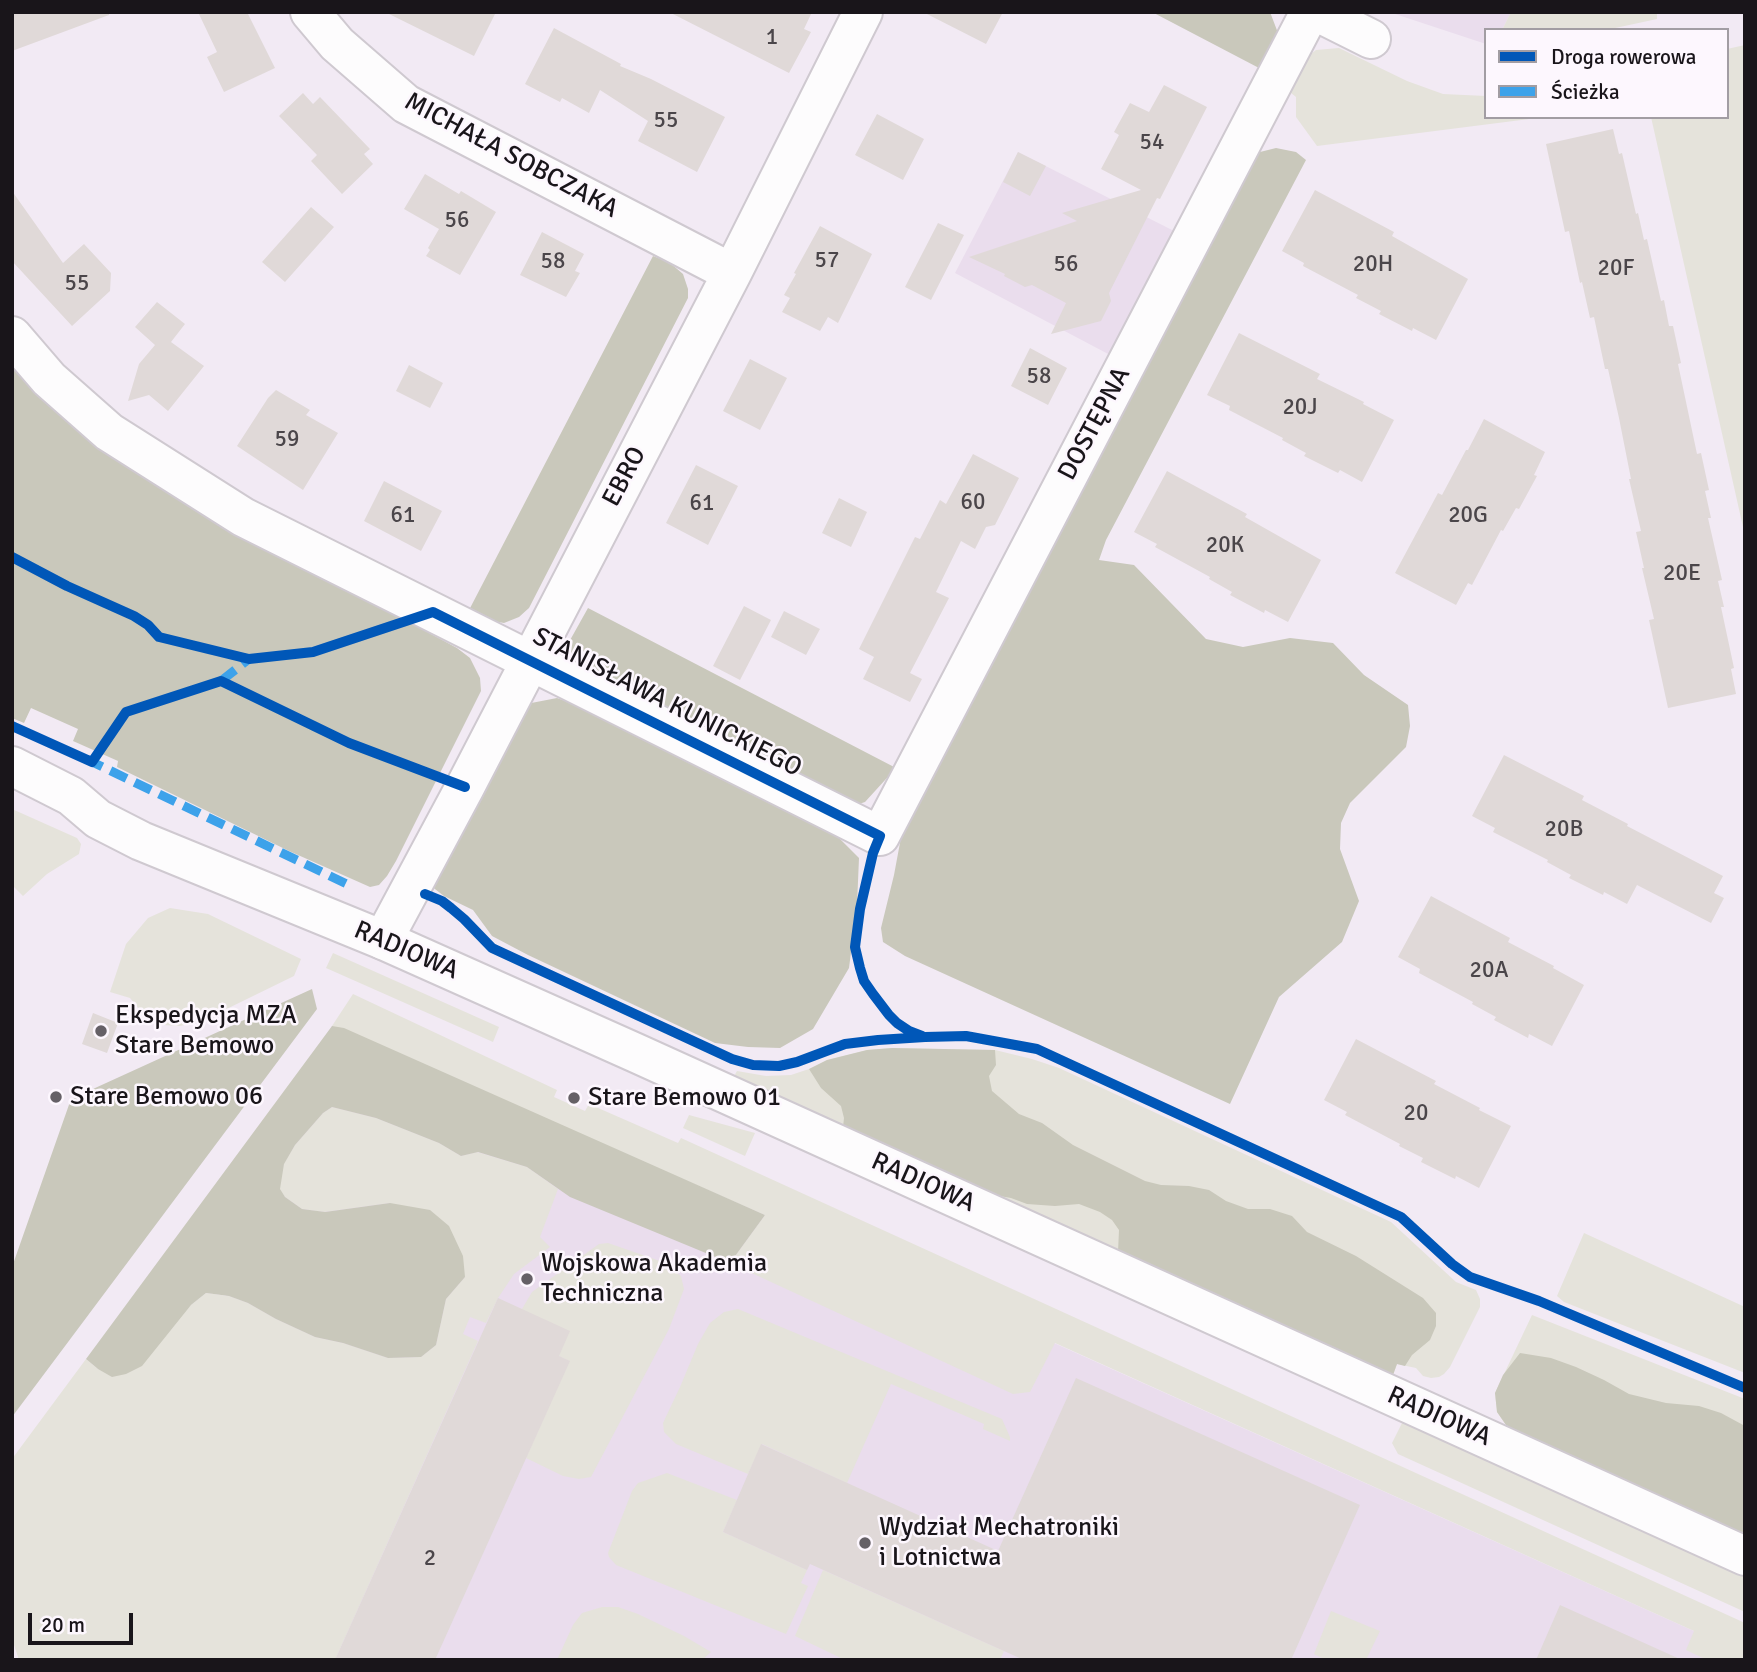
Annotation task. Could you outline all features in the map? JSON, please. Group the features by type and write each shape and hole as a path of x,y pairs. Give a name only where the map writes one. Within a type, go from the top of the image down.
{"street":[{"name":"MICHAŁA SOBCZAKA","path":"310,12 337,44 406,104 732,273"},
{"name":"EBRO","path":"383,940 732,273 863,12"},
{"name":"DOSTĘPNA","path":"880,836 1310,12"},
{"path":"1317,12 1371,39"},
{"name":"STANISŁAWA KUNICKIEGO","path":"12,336 49,379 109,432 232,510 376,585 880,836"},
{"name":"RADIOWA","path":"12,766 71,796 98,819 141,841 383,940 1745,1556"},
{"name":"RADIOWA","path":"12,793 65,816 98,819"}],"shaded area":[{"path":"1152,12 1270,12 1278,33 1259,68"},
{"path":"1389,12 1511,12 1503,28 1484,28 1484,43"},
{"path":"1511,12 1657,12 1657,19 1615,28 1503,28"},
{"path":"1745,45 1745,536 1651,119 1729,119 1729,49"},
{"path":"1339,48 1407,81 1443,94 1484,96 1484,119 1529,119 1317,146 1296,117 1296,97 1286,89 1299,63 1316,50"},
{"path":"1276,148 1296,152 1306,160 1106,540 1099,560 1134,565 1206,639 1243,647 1290,638 1333,643 1364,675 1408,705 1410,726 1406,747 1350,803 1341,823 1340,849 1359,901 1342,942 1279,997 1230,1104 905,956 883,942 881,928 902,832 1252,154"},
{"path":"1018,152 1174,231 1110,355 955,273"},
{"path":"653,256 669,262 683,274 688,298 529,608 519,617 504,623 468,612"},
{"path":"12,364 75,429 136,472 457,648 470,658 480,678 481,691 396,861 379,885 370,887 289,851 117,767 118,761 73,741 78,729 31,708 24,723 12,718"},
{"path":"588,608 896,768 865,802 847,808 574,668 569,642"},
{"path":"557,698 602,714 829,828 859,858 857,905 849,968 813,1029 780,1048 715,1043 492,936 473,910 444,896 431,886 521,705"},
{"path":"12,809 77,838 81,844 79,854 47,874 23,896 12,885"},
{"path":"170,908 208,914 301,959 294,976 202,1021 180,1026 153,1022 130,998 110,992 126,944 148,918"},
{"path":"333,953 499,1027 493,1042 326,968"},
{"path":"312,989 317,1009 12,1417 12,1267 71,1099"},
{"path":"353,994 557,1090 554,1097 585,1111 589,1104 678,1143 681,1138 1745,1623 1745,1660 1707,1660 1686,1650 1694,1631 1055,1343 1030,1392 1013,1394 730,1263 765,1215 332,1026"},
{"name":"Wojskowa Akademia Techniczna","path":"332,1026 1054,1343 1745,1654 1745,1660 83,1660"},
{"path":"332,1026 344,1028 765,1215 730,1263 570,1197 527,1167 478,1152 461,1156 439,1143 376,1118 332,1107 323,1113 295,1145 284,1164 280,1189 285,1197 302,1209 325,1212 390,1203 430,1210 449,1226 463,1256 465,1277 446,1299 436,1345 421,1357 388,1358 315,1337 229,1296 206,1293 191,1305 142,1366 112,1377 98,1369 86,1359"},
{"path":"867,1050 995,1050 1059,1068 1391,1222 1456,1282 1476,1290 1480,1299 1480,1307 1450,1367 1439,1377 1431,1378 1423,1376 1416,1368 1397,1364 1393,1375 733,1078 737,1071 766,1076 791,1075 827,1060"},
{"path":"867,1050 995,1050 996,1065 989,1076 992,1091 1019,1114 1042,1123 1073,1145 1145,1181 1209,1190 1226,1201 1248,1209 1270,1209 1292,1216 1307,1232 1356,1256 1423,1298 1436,1313 1436,1326 1430,1340 1412,1355 1405,1366 1397,1364 1393,1375 1118,1252 1119,1230 1112,1220 1100,1212 1079,1204 1027,1204 994,1195 843,1127 841,1106 821,1088 809,1069 827,1060"},
{"path":"332,1107 376,1118 439,1143 461,1156 477,1152 527,1167 558,1189 540,1237 550,1247 514,1274 486,1323 470,1317 463,1334 478,1341 335,1660 19,1660 12,1639 12,1459 86,1359 98,1369 206,1293 229,1296 315,1337 388,1358 421,1357 436,1345 446,1299 465,1277 390,1203 324,1212 302,1209 279,1189 284,1163 295,1145 323,1113"},
{"path":"689,1115 755,1133 745,1156 683,1128"},
{"path":"1584,1233 1745,1307 1745,1373 1564,1302 1557,1296"},
{"path":"608,1243 660,1261 681,1276 684,1289 669,1329 591,1477 579,1479 563,1476 526,1458 569,1361 559,1356 522,1309 532,1292 599,1244"},
{"path":"738,1309 1002,1419 1010,1441 983,1429 984,1424 891,1384 847,1483 762,1444 748,1474 676,1444 664,1432 663,1423 698,1344 710,1323 724,1312"},
{"path":"1532,1315 1745,1399 1745,1535 1506,1425 1497,1412 1495,1393"},
{"path":"1520,1353 1551,1358 1576,1367 1629,1394 1666,1403 1699,1406 1721,1413 1745,1426 1745,1535 1527,1438 1506,1425 1497,1412 1495,1393 1503,1375"},
{"path":"1403,1421 1745,1575 1745,1612 1398,1454 1392,1443"},
{"path":"667,1473 737,1500 723,1532 807,1570 801,1583 808,1586 786,1634 616,1565 609,1557 608,1553 632,1491 638,1483"},
{"path":"823,1570 1004,1651 1000,1660 845,1660 795,1636"},
{"path":"602,1607 618,1607 638,1614 711,1652 702,1660 557,1660 573,1625 582,1613"},
{"path":"1331,1611 1380,1631 1366,1660 1326,1660 1314,1654"}],"building":[{"path":"12,12 109,12 109,15 12,51"},
{"path":"198,12 247,12 275,68 224,92 207,57 217,52"},
{"path":"385,12 496,12 474,56"},
{"path":"669,12 812,12 804,29 811,32 789,73"},
{"path":"923,12 1003,12 986,44"},
{"path":"554,28 621,64 620,66 725,117 697,172 638,141 648,121 600,90 589,113 562,98 560,102 525,84"},
{"path":"1164,85 1207,107 1109,293 1111,301 1101,321 1051,334 1066,303 1032,285 1025,287 969,257 1077,221 1062,213 1141,190 1101,169 1119,135 1114,132 1130,103 1149,112"},
{"path":"303,93 313,104 320,97 370,149 364,154 373,164 342,194 311,161 317,155 279,116"},
{"path":"877,114 924,139 903,180 855,155"},
{"path":"1613,129 1619,154 1622,153 1644,240 1647,239 1661,301 1664,300 1669,326 1673,326 1697,454 1701,453 1709,490 1705,491 1711,518 1708,518 1722,580 1718,581 1724,607 1721,607 1734,668 1731,669 1736,694 1668,708 1649,620 1654,619 1636,532 1641,531 1619,418 1594,317 1590,318 1569,231 1565,232 1546,144"},
{"path":"1018,152 1046,166 1030,196 1003,182"},
{"path":"425,174 496,212 460,275 426,256 439,229 404,209"},
{"path":"1315,190 1394,232 1392,236 1468,279 1436,340 1379,314 1381,311 1356,298 1358,295 1303,266 1304,263 1282,251"},
{"path":"12,191 63,263 84,244 111,273 110,291 72,326 12,261"},
{"path":"311,207 334,227 285,282 262,262"},
{"path":"938,223 964,235 931,300 905,287"},
{"path":"820,226 872,254 838,323 828,317 820,331 782,312 790,298 784,295"},
{"path":"542,232 584,254 575,271 580,273 566,297 520,275"},
{"path":"157,302 185,324 171,342 204,366 168,411 149,395 128,401 139,364 155,345 135,327"},
{"path":"1239,333 1320,374 1317,379 1394,420 1362,482 1304,456 1306,453 1282,440 1283,438 1229,410 1230,406 1207,395"},
{"path":"1030,348 1067,368 1048,405 1011,386"},
{"path":"750,359 787,378 760,430 723,411"},
{"path":"409,365 443,383 430,408 396,391"},
{"path":"276,390 310,410 306,415 338,433 303,490 237,446"},
{"path":"1484,419 1545,452 1534,475 1537,476 1519,509 1516,508 1503,531 1501,530 1472,585 1468,583 1456,605 1395,573 1438,493 1442,495"},
{"path":"973,454 1019,478 995,525 986,527 975,549 961,541 936,592 949,598 910,673 922,679 910,702 863,679 874,657 859,649 915,537 920,539 940,500 946,504"},
{"path":"696,465 738,486 708,545 666,523"},
{"path":"1167,471 1247,514 1245,517 1321,560 1288,622 1230,595 1232,592 1209,579 1210,577 1155,547 1157,544 1134,532"},
{"path":"384,481 442,511 421,551 364,521"},
{"path":"839,498 867,512 851,547 822,533"},
{"path":"744,606 771,620 740,680 713,666"},
{"path":"784,611 820,629 806,655 771,637"},
{"path":"1504,755 1584,796 1582,800 1628,824 1627,826 1723,876 1714,893 1724,898 1711,923 1637,885 1627,904 1604,892 1603,895 1569,878 1571,875 1547,862 1548,860 1493,832 1495,828 1472,816"},
{"path":"1431,896 1510,938 1508,942 1584,985 1552,1046 1529,1034 1528,1038 1494,1020 1496,1017 1419,973 1420,969 1398,957"},
{"name":"Ekspedycja MZA Stare Bemowo","path":"93,1013 118,1023 107,1053 82,1044"},
{"path":"1356,1039 1436,1081 1434,1084 1511,1126 1479,1188 1421,1162 1423,1158 1345,1115 1347,1112 1324,1100"},
{"path":"498,1298 570,1331 559,1356 570,1361 435,1660 335,1660"},
{"path":"1076,1378 1360,1505 1291,1660 1024,1660 810,1564 807,1570 723,1532 761,1444 998,1551"},
{"path":"1560,1605 1682,1660 1536,1660"}],"marked path":[{"path":"221,681 249,659"},
{"path":"86,759 351,886"}],"cycle path":[{"path":"12,557 67,586 134,616 148,625 159,637 249,659 313,652 433,612 880,836 873,853 860,909 855,947 864,981 873,994 897,1023 922,1036"},
{"path":"12,726 92,762 126,712 221,681 349,743 465,787"},
{"path":"425,894 451,908 492,948 732,1059 753,1065 779,1066 797,1062 845,1044 925,1037 966,1036 1037,1049 1401,1217 1470,1277 1539,1301 1745,1388"}],"place":[{"name":"Ekspedycja MZA Stare Bemowo","path":"101,1031"},
{"name":"Stare Bemowo 06","path":"56,1097"},
{"name":"Stare Bemowo 01","path":"574,1098"},
{"name":"Wojskowa Akademia Techniczna","path":"527,1279"},
{"name":"Wydział Mechatroniki i Lotnictwa","path":"865,1543"}]}
